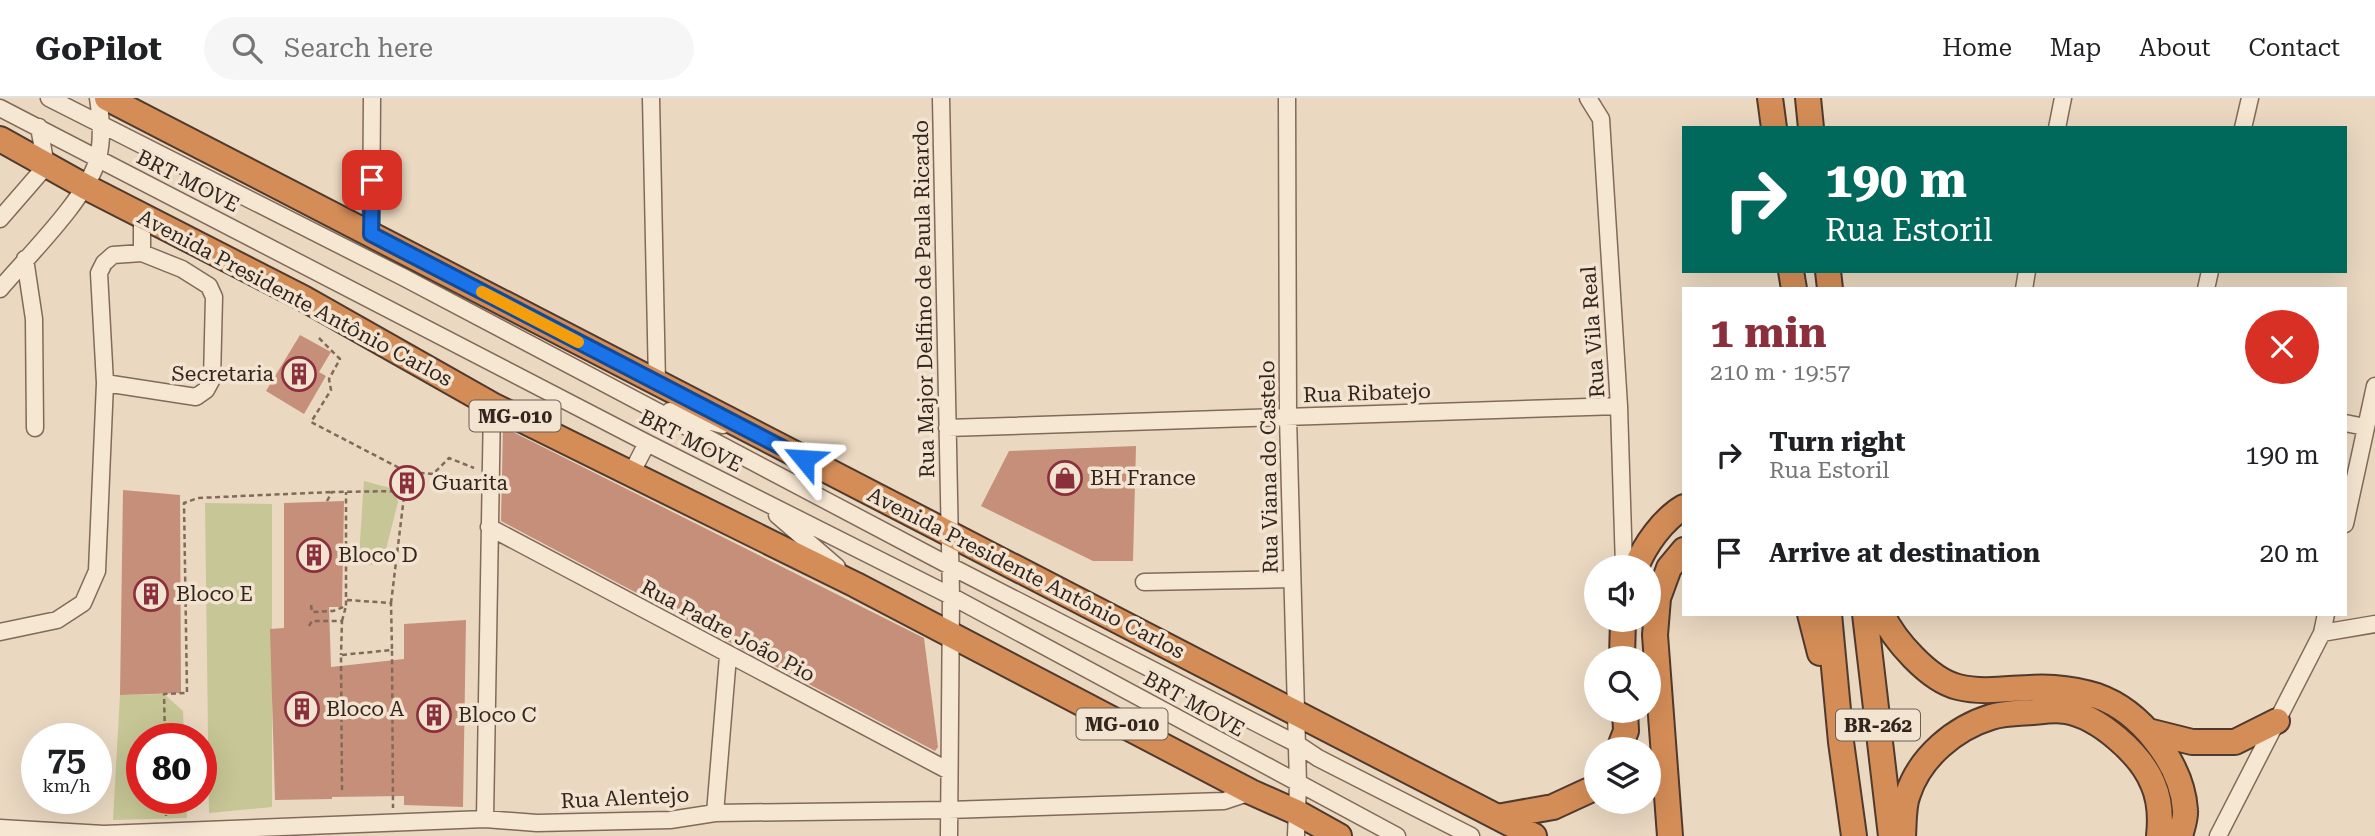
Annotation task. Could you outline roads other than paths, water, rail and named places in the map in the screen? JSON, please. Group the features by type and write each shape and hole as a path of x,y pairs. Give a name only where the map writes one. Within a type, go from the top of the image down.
{"highway":[{"name":"Avenida Presidente Antônio Carlos","path":"107,98 1534,836"},
{"path":"1770,98 1773,126"},
{"path":"1808,98 1811,126"},
{"name":"Avenida Presidente Antônio Carlos","path":"0,139 86,187 303,298 492,405 856,584 1251,792 1296,824 1339,836"},
{"path":"1641,555 1673,513 1682,508"},
{"path":"1670,836 1655,635 1658,598 1669,568 1682,552"},
{"path":"1810,616 1842,742"},
{"name":"BR-262","path":"1829,616 1854,836"},
{"name":"BR-262","path":"1865,616 1891,836"},
{"path":"1883,616 1888,628 1913,658 1956,687 1994,691 2053,688 2097,696 2126,713 2148,731 2168,758 2178,779 2185,811 2180,836"},
{"path":"1903,836 1907,794 1922,765 1963,728 1992,717 2064,710 2090,719 2112,734 2146,771 2153,783 2159,804 2159,836"},
{"path":"2148,731 2192,742 2235,742 2277,721"},
{"path":"1497,817 1553,807 1584,793"}],"street":[{"name":"BRT MOVE","path":"49,98 403,277 1471,836"},
{"path":"0,289 86,187 98,158 102,124 98,98"},
{"path":"371,234 372,98"},
{"path":"651,98 657,383"},
{"name":"Rua Major Delfino de Paula Ricardo","path":"941,98 951,596 949,836"},
{"name":"Rua Viana do Castelo","path":"1287,98 1288,417 1298,784 1296,824"},
{"name":"Rua Vila Real","path":"1588,98 1601,119 1619,406 1624,555"},
{"path":"2057,126 2063,98"},
{"path":"2243,126 2250,98"},
{"name":"BRT MOVE","path":"0,108 647,443 951,596 1397,836"},
{"path":"0,219 46,166 38,127"},
{"path":"142,215 142,253"},
{"name":"BRT MOVE","path":"371,234 403,277"},
{"path":"0,632 57,620 83,603 97,571 105,383 99,273 104,263 113,255 142,253 182,269 209,286 214,297 212,379 206,390 196,397 105,383"},
{"path":"25,260 34,319 35,428"},
{"path":"2347,514 2375,386"},
{"name":"BRT MOVE","path":"642,403 756,434"},
{"path":"485,818 492,405"},
{"name":"Rua Ribatejo","path":"947,428 1619,406"},
{"path":"2347,423 2365,427"},
{"path":"631,474 647,443"},
{"path":"760,500 856,584"},
{"name":"Rua Padre João Pio","path":"489,527 949,771"},
{"path":"1144,582 1292,579"},
{"path":"2218,836 2322,633 2326,616"},
{"path":"2322,633 2375,624"},
{"path":"715,813 728,656"},
{"name":"Rua Alentejo","path":"0,828 104,835 386,827 485,818 537,829 670,828 715,813 948,810 1224,801 1251,792"}],"place":[{"name":"Secretaria","path":"299,374"},
{"name":"BH France","path":"1065,478"},
{"name":"Guarita","path":"407,483"},
{"name":"Bloco D","path":"314,555"},
{"name":"Bloco E","path":"151,594"},
{"name":"Bloco A","path":"302,709"},
{"name":"Bloco C","path":"434,715"}]}
